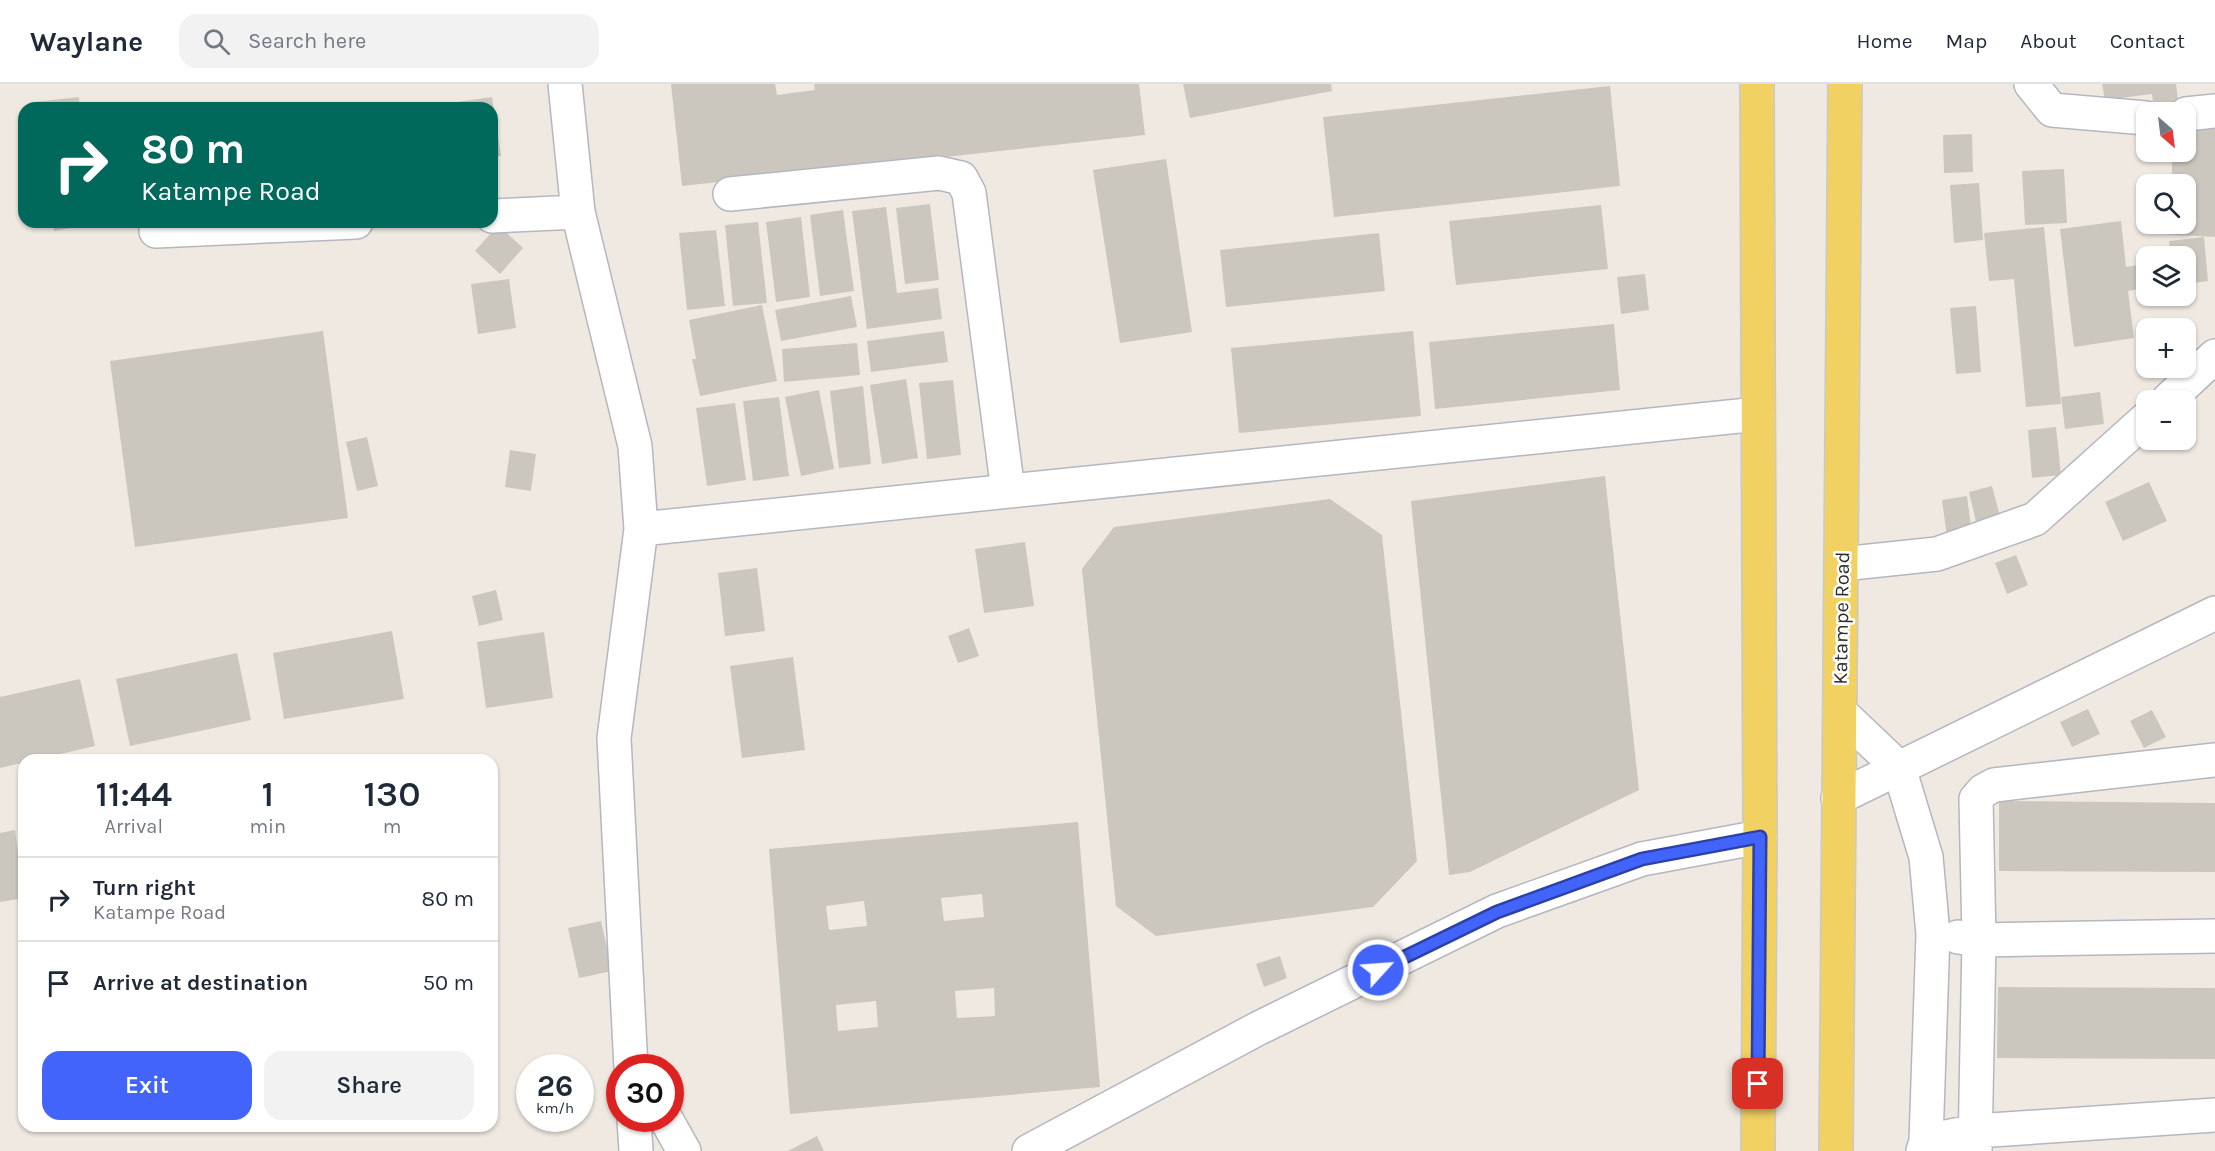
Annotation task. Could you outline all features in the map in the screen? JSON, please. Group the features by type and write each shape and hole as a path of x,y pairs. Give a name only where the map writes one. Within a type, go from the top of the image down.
{"main road":[{"path":"1756,84 1760,837 1758,1151"},
{"name":"Katampe Road","path":"1836,1151 1845,84"}],"street":[{"path":"565,84 578,212 635,446 641,530 614,738 632,1054"},
{"path":"2031,84 2052,110 2136,117"},
{"path":"2196,113 2215,111"},
{"path":"730,194 939,173 961,178 969,193 1008,491"},
{"path":"498,216 578,212"},
{"path":"156,231 223,228"},
{"path":"2179,390 2215,356"},
{"path":"641,530 1758,414"},
{"path":"1842,564 1937,554 2035,519 2136,428"},
{"path":"1838,798 2215,613"},
{"path":"1840,712 1899,768 1926,857 1933,934 1924,1146 2215,1115"},
{"path":"1976,1141 1978,940 1976,799 1983,791 1994,785 2215,760"},
{"path":"1029,1151 1259,1028 1497,912 1642,859 1760,837"},
{"path":"1933,934 1978,940 2215,936"},
{"path":"635,1132 636,1151"},
{"path":"673,1132 684,1151"}],"building":[{"path":"671,84 775,84 777,95 815,90 814,84 1139,84 1145,135 682,186"},
{"path":"1183,84 1331,84 1332,91 1190,118"},
{"path":"2102,84 2176,84 2178,102 2153,102 2152,94 2105,100"},
{"path":"1610,86 1620,186 1334,217 1323,117"},
{"path":"79,97 79,102 35,102"},
{"path":"492,97 493,102 457,102"},
{"path":"2196,120 2215,121 2215,237 2161,234 2196,234 2196,174 2172,174 2172,162 2196,162"},
{"path":"1972,134 1973,172 1944,173 1943,135"},
{"path":"498,136 501,156 498,156"},
{"path":"1166,159 1192,332 1120,343 1093,170"},
{"path":"2064,169 2067,223 2025,225 2022,171"},
{"path":"1979,183 1983,240 1954,243 1950,185"},
{"path":"930,204 939,280 905,284 896,208"},
{"path":"1601,205 1608,269 1456,285 1449,221"},
{"path":"886,207 897,293 938,288 942,319 867,329 852,211"},
{"path":"843,210 854,291 820,296 810,215"},
{"path":"801,217 810,297 776,302 766,222"},
{"path":"2121,221 2126,267 2136,265 2136,290 2128,291 2134,338 2074,347 2060,229"},
{"path":"758,222 767,303 733,306 725,225"},
{"path":"498,225 523,248 500,274 475,251 495,228 498,228"},
{"path":"2044,227 2061,404 2026,407 2014,279 1989,281 1984,233"},
{"path":"53,228 70,228 54,231"},
{"path":"716,230 725,306 687,310 679,233"},
{"path":"1379,233 1385,291 1226,307 1220,250"},
{"path":"2204,237 2208,281 2196,283 2196,246 2169,246 2169,241"},
{"path":"1645,274 1649,310 1621,314 1617,277"},
{"path":"509,279 516,328 478,334 471,284"},
{"path":"851,296 857,327 781,341 775,310"},
{"path":"762,305 777,381 700,396 692,359 696,359 689,320"},
{"path":"1976,306 1981,372 1956,374 1950,308"},
{"path":"1614,324 1620,390 1435,409 1429,342"},
{"path":"323,331 348,518 135,547 110,361"},
{"path":"944,331 948,362 871,372 867,341"},
{"path":"1413,331 1421,416 1239,433 1231,348"},
{"path":"857,343 860,375 784,382 782,349"},
{"path":"906,379 918,458 882,464 870,385"},
{"path":"953,380 961,455 927,459 919,383"},
{"path":"863,386 871,464 839,468 830,391"},
{"path":"819,390 834,469 801,476 785,397"},
{"path":"2100,392 2104,424 2065,429 2061,397"},
{"path":"779,397 789,476 753,481 743,401"},
{"path":"735,403 746,480 707,486 696,408"},
{"path":"2056,427 2061,475 2032,478 2028,430"},
{"path":"367,437 378,486 357,491 346,442"},
{"path":"510,450 536,454 531,491 505,487"},
{"path":"1605,476 1639,790 1470,872 1449,875 1411,501"},
{"path":"2149,482 2167,521 2123,541 2105,502"},
{"path":"1992,486 2001,520 1977,526 1969,492"},
{"path":"1967,496 1972,534 1947,537 1942,500"},
{"path":"1330,499 1382,535 1417,861 1373,907 1156,936 1116,906 1082,569 1114,527"},
{"path":"1025,542 1034,606 984,613 975,549"},
{"path":"2016,555 2028,585 2007,594 1995,563"},
{"path":"757,568 765,631 725,636 718,573"},
{"path":"496,590 503,620 479,626 472,596"},
{"path":"969,628 979,656 958,663 948,636"},
{"path":"392,631 404,699 284,719 273,653"},
{"path":"544,632 553,698 486,708 477,642"},
{"path":"237,653 251,720 130,746 116,679"},
{"path":"793,657 805,750 742,758 730,666"},
{"path":"80,679 95,746 60,754 18,754 18,764 0,768 0,697"},
{"path":"2088,709 2100,734 2072,747 2060,722"},
{"path":"2152,710 2166,737 2144,748 2130,721"},
{"path":"1999,801 2215,803 2215,872 1999,871"},
{"path":"1078,822 1100,1087 790,1114 769,849","holes":["982,894 984,917 944,921 941,898","864,901 867,926 829,930 826,906","994,988 995,1016 957,1018 955,991","876,1001 878,1027 838,1031 836,1005"]},
{"path":"15,830 18,853 18,899 0,902 0,833"},
{"path":"601,921 612,971 579,978 568,928"},
{"path":"1280,956 1287,978 1264,987 1256,964"},
{"path":"1998,987 2215,988 2215,1059 1997,1058"},
{"path":"817,1136 824,1151 788,1151"}],"route":[{"path":"1378,970 1497,912 1642,859 1760,837 1758,1084"}]}
